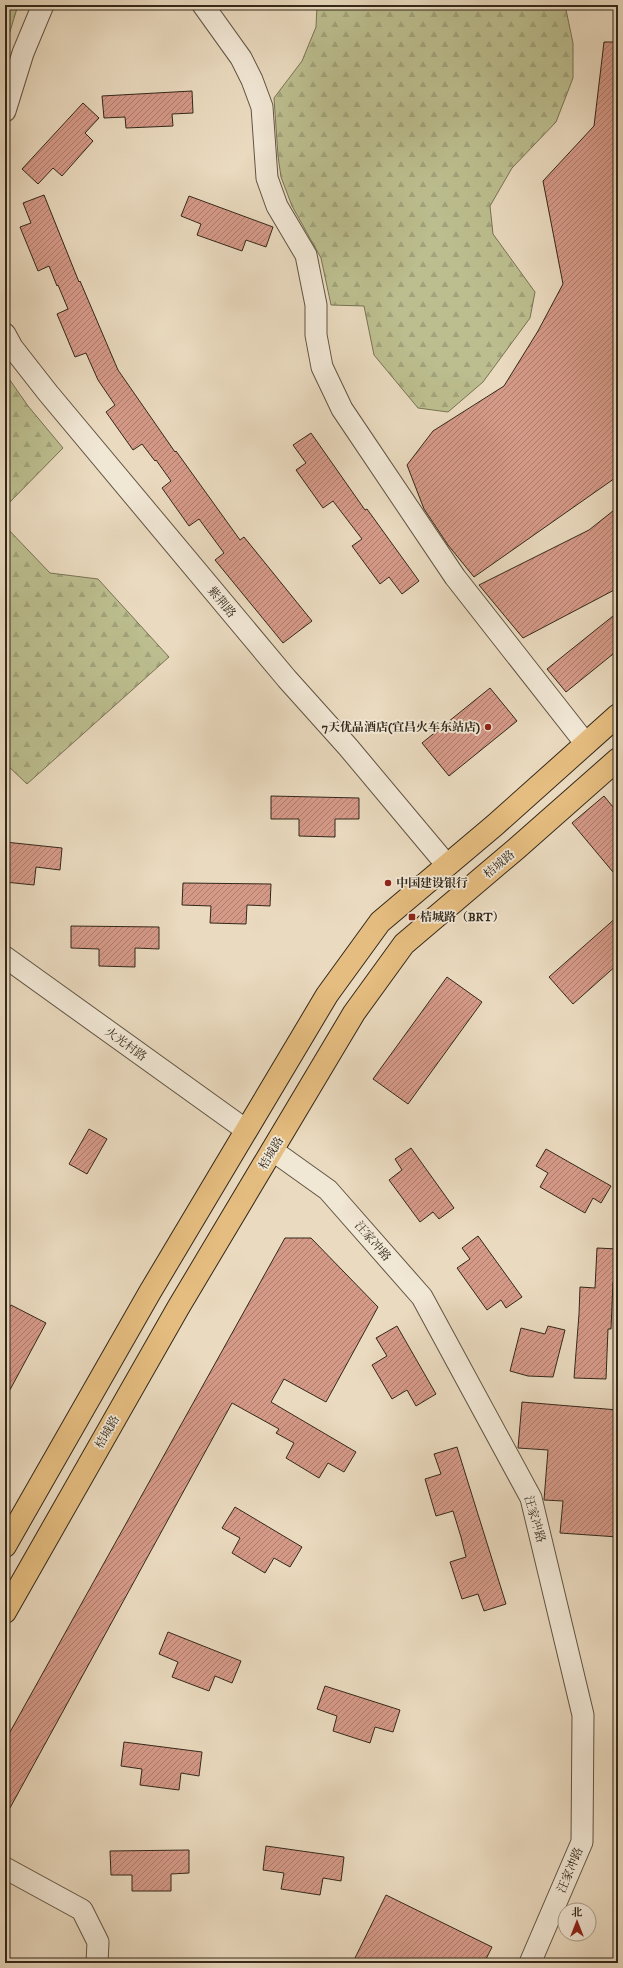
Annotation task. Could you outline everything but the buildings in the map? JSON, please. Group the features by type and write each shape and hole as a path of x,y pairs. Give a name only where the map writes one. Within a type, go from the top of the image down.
{"main road":[{"path":"5,1546 150,1292 327,995 380,922 446,864 495,825 618,715"},
{"name":"桔城路","path":"5,1612 174,1315 354,1013 404,944 516,849 618,759"}],"street":[{"path":"5,112 23,53 43,5"},
{"path":"203,5 241,58 252,80 262,107 267,178 277,206 306,255 316,305 316,334 322,367 342,409 455,577 586,744"},
{"name":"紫荆路","path":"5,334 12,347 53,399 287,679 348,747 446,864"},
{"name":"火光村路","path":"5,957 246,1130"},
{"name":"汪家冲路","path":"272,1150 328,1190 422,1297 531,1498 583,1715 582,1842 530,1963"},
{"path":"5,1868 82,1910 98,1942 97,1963"}],"green space":[{"path":"5,5 18,5 5,48"},
{"path":"317,5 565,5 573,43 573,78 556,122 512,168 490,206 493,234 535,292 530,318 483,382 448,412 418,408 374,355 364,306 331,305 321,258 292,206 281,177 274,98 302,61 316,27"},
{"path":"5,373 28,406 63,448 5,507"},
{"path":"5,526 50,573 98,579 169,657 27,784 5,763"}],"place":[{"name":"7天优品酒店(宜昌火车东站店)","path":"488,727"},
{"name":"中国建设银行","path":"388,883"},
{"name":"桔城路（BRT）","path":"412,917"}]}
